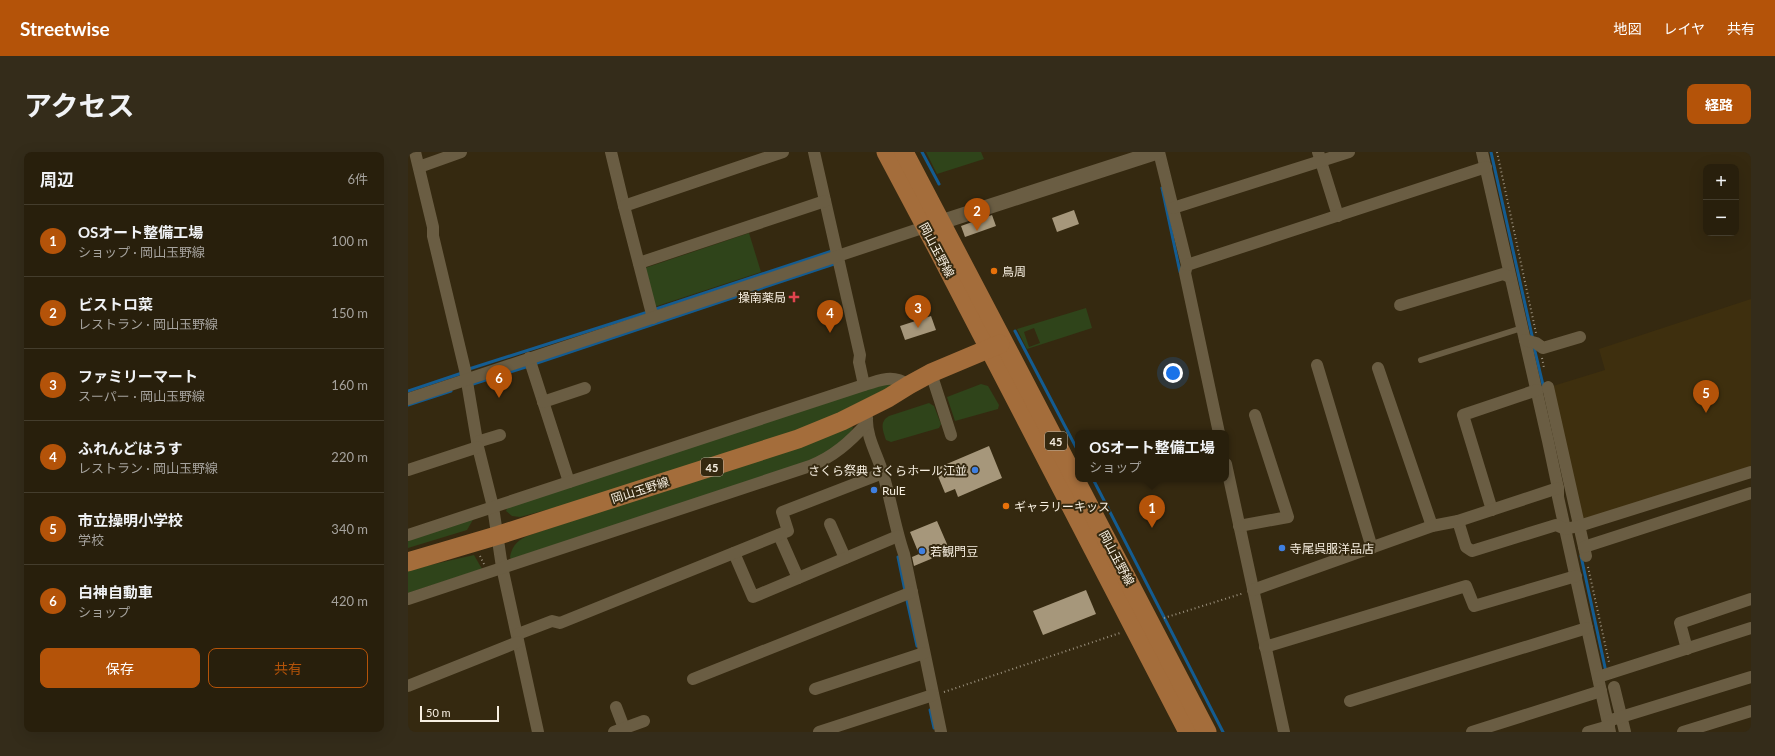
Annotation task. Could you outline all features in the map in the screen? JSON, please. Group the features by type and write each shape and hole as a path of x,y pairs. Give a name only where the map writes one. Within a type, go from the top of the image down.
{"main road":[{"name":"岡山玉野線","path":"886,152 933,225"},
{"name":"岡山玉野線","path":"904,152 933,225 937,248 996,345 1154,622 1207,732"},
{"name":"岡山玉野線","path":"408,562 499,536 798,439 842,421 868,416 909,385 932,373 996,345"},
{"name":"岡山玉野線","path":"1154,622 1188,732"}],"street":[{"path":"415,152 465,374 478,445 494,507 502,567 538,732"},
{"path":"419,167 462,152"},
{"path":"611,152 652,313"},
{"path":"624,206 783,152"},
{"path":"814,152 822,202 834,258 860,355 859,362 864,385"},
{"path":"408,399 465,374 530,363 652,313 834,258 1158,152 1187,265 1185,273 1218,430"},
{"path":"1173,208 1319,157 1349,152"},
{"path":"1482,152 1510,277 1530,339 1579,550 1576,576 1587,628 1605,675 1601,691 1613,723 1625,732"},
{"path":"1319,157 1338,216"},
{"path":"1187,265 1486,168"},
{"path":"639,262 822,202"},
{"path":"1400,305 1503,274 1510,277"},
{"path":"1530,339 1543,348 1580,337"},
{"path":"530,363 569,482"},
{"path":"1317,365 1372,548"},
{"path":"1378,368 1432,526"},
{"path":"932,373 951,435"},
{"path":"408,535 864,385 891,378 900,379 909,385"},
{"path":"543,402 585,388"},
{"path":"1542,389 1558,488 1558,497 1573,527"},
{"path":"1492,510 1463,415 1542,389"},
{"path":"1239,526 1288,517 1255,415"},
{"path":"408,599 823,461 850,442 868,416"},
{"path":"868,416 874,448 883,473 898,536 904,554 907,594 920,654 933,694 941,732"},
{"path":"408,470 478,445 500,434"},
{"path":"850,442 867,443 874,448"},
{"path":"1458,521 1466,547 1472,550 1556,525 1573,527 1751,472"},
{"path":"408,686 518,638 552,621 560,623 788,531 782,512 883,473"},
{"path":"1229,478 1239,526 1249,591 1265,647 1284,732"},
{"path":"1249,591 1432,526 1458,521 1558,488"},
{"path":"1579,550 1751,493"},
{"path":"830,524 845,558"},
{"path":"779,535 798,578"},
{"path":"734,553 753,597 898,536"},
{"path":"1265,647 1466,586 1474,606 1576,576"},
{"path":"693,679 907,594"},
{"path":"1687,648 1680,623 1751,599"},
{"path":"1350,701 1587,628"},
{"path":"1605,675 1751,628"},
{"path":"815,689 920,654"},
{"path":"1588,732 1751,677"},
{"path":"1613,723 1614,687"},
{"path":"1472,732 1601,691"},
{"path":"819,732 933,694"},
{"path":"616,707 619,730 644,721"},
{"path":"1684,732 1751,711"}],"lane":[{"path":"1421,360 1530,339"}],"path":[{"path":"1497,152 1530,339 1542,389"},
{"path":"1579,550 1605,675"},
{"path":"933,694 1249,591"}],"shaded area":[{"path":"1751,299 1751,468 1586,521 1581,518 1553,386 1605,370 1599,349"}],"green space":[{"path":"926,152 981,152 984,159 937,174"},
{"path":"749,233 761,272 654,307 645,268"},
{"path":"1086,308 1092,328 1027,349 1017,329","holes":["1034,328 1040,343 1029,347 1024,332"]},
{"path":"893,382 894,385 821,422 609,493 520,517 512,516 506,511 507,508 818,404"},
{"path":"981,384 988,386 999,405 998,409 955,421 947,397"},
{"path":"929,403 934,406 941,424 939,428 891,442 886,440 883,424 886,418"},
{"path":"851,426 853,427 851,433 825,454 805,464 511,559 510,557 512,549 517,543 530,535"},
{"path":"474,518 467,530 408,548 408,539"},
{"path":"474,555 482,569 408,593 408,570"}],"building":[{"path":"1074,210 1079,224 1057,232 1052,218"},
{"path":"992,215 996,226 965,237 961,226"},
{"path":"931,316 936,330 905,340 900,326"},
{"path":"989,446 1002,478 958,497 955,489 945,493 935,469"},
{"path":"937,521 950,551 914,566 912,557 919,554 910,532"},
{"path":"1086,590 1096,614 1043,635 1033,611"}],"waterway":[{"path":"922,152 939,184"},
{"path":"1491,152 1533,340"},
{"path":"1162,188 1180,272"},
{"path":"653,310 832,251"},
{"path":"534,364 834,264"},
{"path":"469,369 648,312"},
{"path":"1015,331 1075,445"},
{"path":"1534,347 1544,389"},
{"path":"473,384 529,366"},
{"path":"408,391 462,373"},
{"path":"408,405 451,391"},
{"path":"1095,482 1223,732"},
{"path":"1581,556 1606,672"},
{"path":"898,557 905,591"},
{"path":"906,596 917,646"},
{"path":"930,710 934,728"}],"place":[{"name":"ビストロ菜","path":"977,231"},
{"name":"鳥周","path":"994,271"},
{"name":"操南薬局","path":"794,297"},
{"name":"ファミリーマート","path":"918,328"},
{"name":"ふれんどはうす","path":"830,333"},
{"name":"白神自動車","path":"499,398"},
{"name":"市立操明小学校","path":"1706,413"},
{"name":"さくら祭典 さくらホール江並","path":"975,470"},
{"name":"RulE","path":"874,490"},
{"name":"ギャラリーキッス","path":"1006,506"},
{"name":"OSオート整備工場","path":"1152,528"},
{"name":"寺尾呉服洋品店","path":"1282,548"},
{"name":"若観門豆","path":"922,551"}]}
